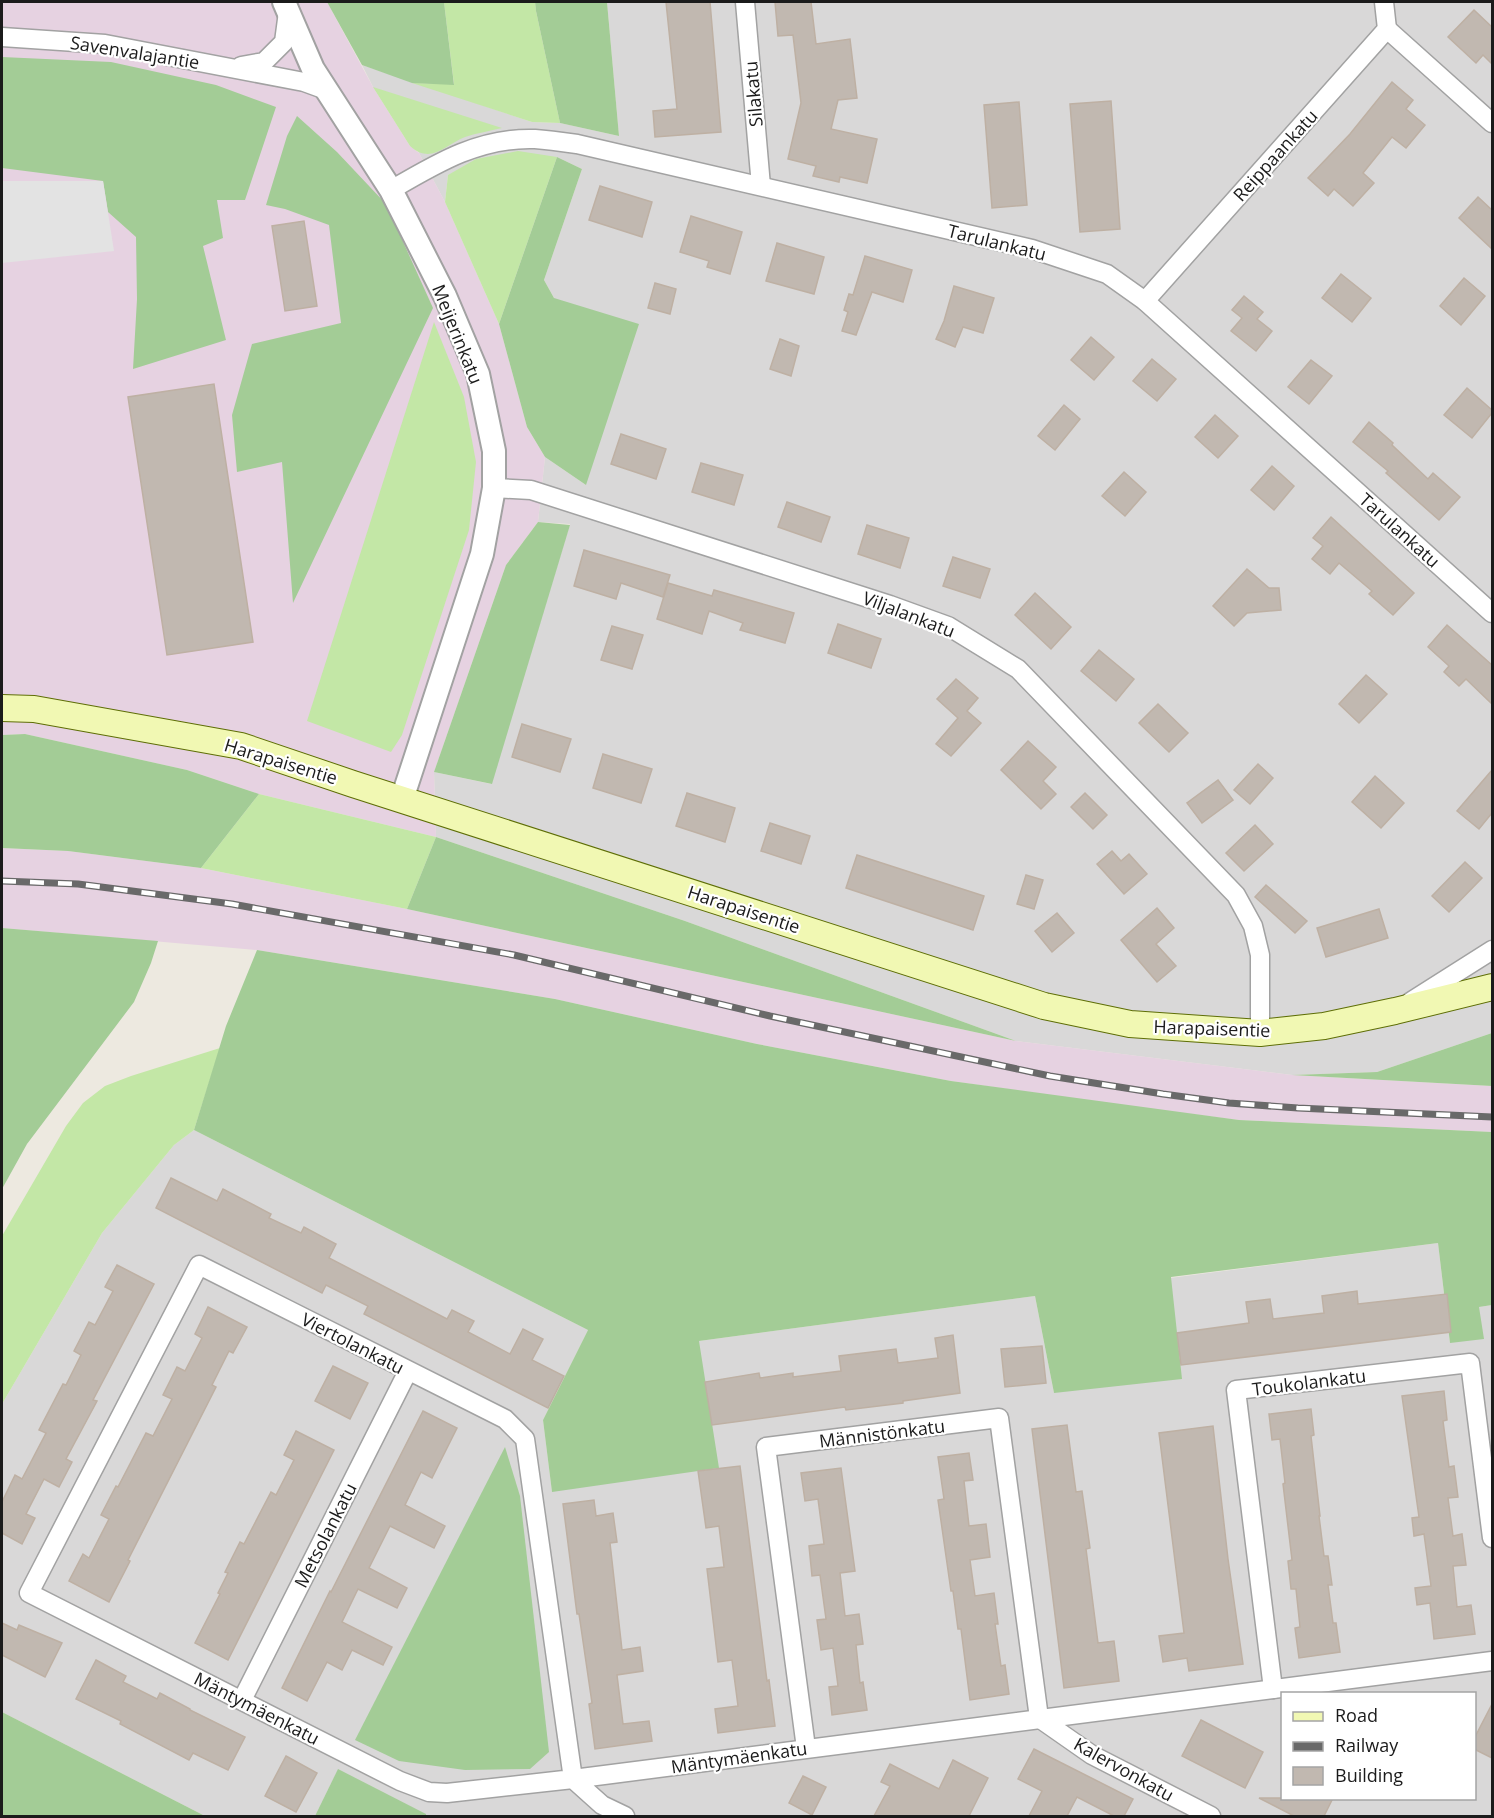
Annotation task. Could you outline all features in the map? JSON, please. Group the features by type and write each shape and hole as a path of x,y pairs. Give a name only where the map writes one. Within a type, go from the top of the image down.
{"main road":[{"name":"Harapaisentie","path":"2,708 34,709 241,746 1044,1006 1130,1024 1260,1033 1323,1026 1492,987"}],"street":[{"name":"Silakatu","path":"745,2 761,186"},
{"path":"1384,2 1387,29 1492,123"},
{"name":"Savenvalajantie","path":"232,68 264,62 284,42 286,7"},
{"name":"Meijerinkatu","path":"286,7 313,69 391,190 444,296 478,374 494,451 494,488 482,554 402,799"},
{"name":"Reippaankatu","path":"1145,301 1387,29"},
{"name":"Savenvalajantie","path":"2,37 105,44 304,82 326,90"},
{"name":"Tarulankatu","path":"391,190 445,159 490,143 534,139 577,144 1032,249 1107,274 1145,301 1492,613"},
{"name":"Viljalankatu","path":"494,488 531,490 890,604 948,626 1018,669 1236,895 1253,926 1260,955 1260,1033"},
{"path":"1395,1011 1492,950"},
{"name":"Viertolankatu","path":"29,1593 199,1265 505,1419 525,1439 573,1779"},
{"name":"Toukolankatu","path":"1273,1689 1236,1390 1470,1363 1492,1538"},
{"name":"Metsolankatu","path":"242,1700 408,1371"},
{"name":"Männistönkatu","path":"806,1748 766,1447 999,1419 1039,1718"},
{"name":"Mäntymäenkatu","path":"29,1593 400,1781 429,1792 447,1793 573,1779 1492,1661"},
{"name":"Kalervonkatu","path":"1039,1718 1092,1755 1211,1816"},
{"path":"573,1779 602,1805 625,1816"}],"shaded area":[{"path":"2,2 327,2 373,87 410,146 419,153 445,202 499,324 527,427 545,457 538,522 506,565 434,772 436,837 259,794 187,770 25,734 2,735"},
{"path":"607,2 1492,2 1492,1033 1377,1072 1292,1075 1016,1041 685,921 436,837 434,772 491,784 570,524 538,522 545,457 586,485 554,298 544,280 582,169 557,157 448,175 445,202 419,153 373,87 362,65 532,122 560,123 619,136"},
{"path":"2,181 103,181 114,251 2,263"},
{"path":"2,848 68,851 201,868 407,909 1016,1041 1292,1075 1492,1086 1492,1132 1239,1120 1143,1108 951,1081 757,1044 555,999 257,950 2,928"},
{"path":"194,1130 588,1330 543,1420 552,1492 699,1341 1035,1296 1054,1393 1170,1278 1438,1243 1450,1343 1479,1307 1492,1305 1492,1816 426,1816 338,1770 315,1816 205,1816 2,1712 2,1404 102,1233 174,1145"}],"green space":[{"path":"327,2 444,2 454,85 412,83 362,65"},
{"path":"444,2 535,2 560,123 532,122 412,83 454,84"},
{"path":"535,2 607,2 619,136 560,123"},
{"path":"2,57 111,62 216,85 276,107 245,200 217,200 223,238 203,246 226,340 133,369 137,299 136,237 108,212 103,181 2,168"},
{"path":"373,87 502,128 465,137 438,152 425,154 410,146"},
{"path":"297,116 337,152 386,204 433,308 293,603 282,462 237,472 232,415 252,344 341,323 329,225 285,209 266,205 287,136"},
{"path":"518,151 557,157 499,324 445,202 448,175 476,159"},
{"path":"557,157 582,169 544,280 554,298 639,324 586,485 545,457 527,427 499,324"},
{"path":"434,322 464,397 476,462 469,530 402,735 391,752 307,721"},
{"path":"538,522 570,525 492,784 434,772 506,565"},
{"path":"25,734 187,770 259,794 201,868 68,851 2,848 2,735"},
{"path":"259,794 436,837 407,909 201,868"},
{"path":"436,837 685,921 1016,1041 407,909"},
{"path":"2,928 158,941 134,1002 27,1144 2,1189"},
{"path":"257,950 555,999 757,1044 951,1081 1239,1120 1492,1132 1492,1305 1479,1307 1484,1339 1450,1343 1438,1243 1171,1277 1182,1379 1054,1393 1035,1296 699,1341 719,1468 552,1492 543,1420 588,1330 194,1130 226,1026"},
{"path":"1492,1033 1492,1086 1292,1075 1377,1072"},
{"path":"220,1048 194,1130 174,1145 102,1233 2,1404 2,1236 66,1126 83,1103 105,1086"},
{"path":"505,1447 520,1496 549,1752 530,1769 465,1770 399,1761 355,1740"},
{"path":"2,1712 205,1816 2,1816"},
{"path":"338,1769 426,1814 426,1816 315,1816"}],"building":[{"path":"666,2 710,2 721,132 655,137 653,111 677,109"},
{"path":"775,2 811,2 816,44 850,39 857,98 838,100 831,129 877,139 867,183 840,177 839,182 813,176 816,166 788,159 801,103 793,35 778,36"},
{"path":"1474,10 1492,27 1492,64 1483,55 1476,63 1448,37"},
{"path":"1392,82 1413,100 1406,109 1425,125 1406,148 1392,137 1363,173 1374,183 1353,206 1334,189 1328,196 1308,178 1350,134"},
{"path":"1111,101 1120,229 1080,232 1070,104"},
{"path":"1019,102 1027,205 992,208 984,105"},
{"path":"600,186 652,202 642,237 589,220"},
{"path":"1478,197 1492,210 1492,249 1459,218"},
{"path":"691,216 742,232 730,274 707,267 709,261 680,252"},
{"path":"304,221 317,306 285,311 272,226"},
{"path":"777,243 824,257 814,294 766,281"},
{"path":"865,256 912,270 903,302 872,292 856,335 842,331 848,312 844,310 849,294 853,295"},
{"path":"1341,274 1371,298 1352,322 1322,298"},
{"path":"1464,278 1485,296 1461,325 1440,306"},
{"path":"655,283 676,289 670,314 648,308"},
{"path":"954,286 994,298 983,333 963,327 955,347 936,339"},
{"path":"1244,296 1263,312 1257,319 1272,331 1256,351 1231,331 1242,318 1232,310"},
{"path":"1091,337 1114,357 1094,380 1071,360"},
{"path":"780,339 799,346 791,376 770,369"},
{"path":"1152,359 1176,379 1157,401 1133,381"},
{"path":"1311,360 1332,376 1309,404 1288,387"},
{"path":"214,384 253,642 167,655 128,397"},
{"path":"1467,388 1492,410 1472,438 1444,415"},
{"path":"1064,405 1080,419 1055,450 1038,436"},
{"path":"1215,415 1238,436 1218,458 1195,437"},
{"path":"1369,422 1428,479 1433,473 1460,497 1439,520 1386,473 1388,471 1353,442"},
{"path":"621,434 666,449 656,479 611,464"},
{"path":"701,463 743,475 734,505 692,492"},
{"path":"1272,466 1294,486 1274,510 1251,490"},
{"path":"1124,472 1146,492 1125,516 1102,496"},
{"path":"787,502 830,517 821,542 778,527"},
{"path":"1331,517 1414,593 1393,615 1369,594 1372,591 1339,563 1330,574 1312,559 1323,546 1313,538"},
{"path":"867,525 909,538 900,568 858,554"},
{"path":"584,550 670,575 663,597 621,583 616,599 574,586"},
{"path":"953,557 990,569 980,598 943,586"},
{"path":"1247,569 1269,588 1279,588 1281,610 1247,613 1234,626 1213,606"},
{"path":"668,583 712,596 714,590 794,613 785,643 740,630 743,623 709,611 702,634 657,619"},
{"path":"1035,593 1071,627 1051,649 1015,615"},
{"path":"838,624 881,639 871,668 828,653"},
{"path":"1447,625 1492,665 1492,704 1466,679 1459,686 1444,672 1449,666 1428,647"},
{"path":"612,626 643,635 632,669 601,660"},
{"path":"1099,650 1134,679 1116,701 1081,671"},
{"path":"1366,675 1387,694 1359,723 1339,704"},
{"path":"956,679 978,698 967,711 981,723 951,756 936,744 958,718 937,699"},
{"path":"1158,704 1188,733 1169,752 1139,723"},
{"path":"522,724 571,739 560,772 512,757"},
{"path":"1028,741 1056,767 1043,781 1056,794 1041,809 1001,770"},
{"path":"603,754 652,769 641,803 593,788"},
{"path":"1258,764 1273,778 1250,804 1234,790"},
{"path":"1492,770 1492,813 1479,829 1457,811"},
{"path":"1375,776 1404,803 1381,828 1352,802"},
{"path":"1218,780 1233,800 1202,823 1187,803"},
{"path":"687,793 735,808 725,842 676,826"},
{"path":"1085,793 1107,815 1093,829 1071,807"},
{"path":"770,823 810,836 801,864 761,851"},
{"path":"1255,825 1273,844 1244,871 1226,853"},
{"path":"1112,851 1121,861 1129,854 1147,874 1124,894 1097,864"},
{"path":"857,855 984,896 973,930 846,888"},
{"path":"1465,862 1482,878 1449,912 1432,896"},
{"path":"1026,875 1043,880 1034,909 1017,904"},
{"path":"1266,885 1307,921 1295,933 1255,897"},
{"path":"1157,908 1174,928 1156,944 1176,966 1157,982 1121,940"},
{"path":"1379,909 1388,938 1326,957 1317,928"},
{"path":"1057,913 1074,933 1052,952 1035,931"},
{"path":"171,1178 217,1201 223,1189 271,1214 269,1218 301,1233 304,1227 336,1244 329,1258 447,1319 452,1310 474,1321 468,1332 510,1354 523,1329 543,1339 532,1360 564,1376 548,1408 364,1314 368,1306 326,1285 322,1293 156,1208"},
{"path":"117,1265 154,1284 93,1400 97,1401 66,1459 72,1462 59,1487 44,1479 26,1514 35,1518 22,1544 2,1533 2,1502 15,1475 22,1479 46,1433 39,1430 81,1355 74,1351 89,1322 95,1325 113,1291 105,1287"},
{"path":"1357,1291 1358,1304 1447,1294 1451,1332 1181,1365 1177,1333 1249,1323 1246,1302 1270,1299 1273,1319 1324,1313 1322,1296"},
{"path":"208,1307 247,1327 233,1353 229,1351 212,1385 216,1387 109,1602 69,1581 83,1554 89,1558 109,1519 101,1515 116,1486 118,1487 146,1433 153,1436 172,1399 163,1395 177,1367 185,1371 202,1338 195,1334"},
{"path":"953,1335 960,1393 903,1401 903,1403 846,1410 845,1407 712,1425 705,1382 759,1373 760,1378 793,1373 793,1377 841,1371 839,1356 896,1349 898,1363 938,1358 935,1338"},
{"path":"1042,1346 1046,1383 1005,1387 1001,1349"},
{"path":"333,1366 368,1383 350,1419 315,1401"},
{"path":"1444,1391 1447,1420 1443,1421 1449,1467 1454,1466 1458,1497 1448,1498 1453,1536 1462,1534 1466,1565 1453,1566 1457,1607 1471,1605 1475,1634 1434,1639 1430,1603 1417,1605 1415,1588 1431,1586 1424,1534 1414,1536 1412,1518 1419,1517 1402,1396"},
{"path":"1311,1409 1314,1435 1311,1436 1319,1516 1324,1556 1328,1556 1332,1585 1328,1585 1340,1652 1299,1658 1295,1628 1300,1627 1296,1589 1291,1589 1288,1561 1292,1560 1280,1439 1272,1440 1269,1414"},
{"path":"423,1411 457,1428 432,1478 421,1472 405,1505 445,1526 434,1548 390,1526 369,1568 407,1588 397,1608 358,1589 342,1622 392,1647 383,1665 352,1650 342,1670 327,1662 307,1701 282,1688"},
{"path":"1067,1425 1076,1492 1082,1491 1090,1548 1086,1549 1098,1643 1114,1641 1119,1681 1064,1688 1032,1429"},
{"path":"1213,1426 1243,1664 1189,1671 1187,1658 1163,1662 1159,1636 1184,1633 1159,1433"},
{"path":"296,1431 334,1450 228,1660 195,1643 220,1594 218,1593 228,1573 225,1572 240,1542 244,1544 271,1492 276,1495 294,1460 284,1455"},
{"path":"969,1453 973,1480 964,1481 969,1526 986,1524 990,1557 970,1560 975,1596 994,1593 998,1624 995,1624 1001,1666 1005,1665 1009,1694 970,1700 961,1629 958,1629 953,1591 951,1591 938,1500 944,1499 938,1457"},
{"path":"740,1466 767,1681 769,1680 775,1726 718,1733 715,1709 738,1706 732,1660 718,1662 707,1569 724,1567 719,1526 706,1528 698,1471"},
{"path":"841,1468 855,1571 840,1573 845,1616 859,1614 863,1644 856,1645 860,1683 863,1682 867,1710 832,1715 829,1687 838,1686 833,1648 821,1650 817,1620 826,1619 820,1575 812,1576 809,1546 824,1544 818,1499 805,1501 801,1473"},
{"path":"594,1500 596,1516 613,1513 617,1542 610,1543 622,1650 640,1647 643,1671 617,1675 623,1724 649,1721 652,1741 595,1749 589,1704 592,1703 579,1614 577,1614 563,1504"},
{"path":"2,1623 17,1630 19,1625 62,1643 45,1677 2,1655"},
{"path":"96,1660 126,1676 123,1682 157,1699 160,1693 245,1737 228,1770 193,1753 189,1760 120,1724 121,1721 76,1699"},
{"path":"1492,1704 1492,1758 1476,1750 1476,1735"},
{"path":"1201,1720 1263,1752 1245,1788 1182,1756"},
{"path":"1034,1749 1133,1799 1124,1816 1114,1816 1077,1797 1067,1816 1029,1816 1042,1791 1018,1779"},
{"path":"286,1756 317,1773 296,1812 265,1796"},
{"path":"953,1760 988,1778 969,1816 874,1816 890,1786 881,1782 890,1764 939,1789"},
{"path":"803,1776 826,1787 812,1815 789,1803"},
{"path":"1259,1798 1332,1800 1324,1816 1294,1816"}],"railway":[{"path":"2,881 78,884 232,904 514,955 770,1016 1050,1076 1163,1094 1229,1103 1298,1108 1492,1117"}]}
